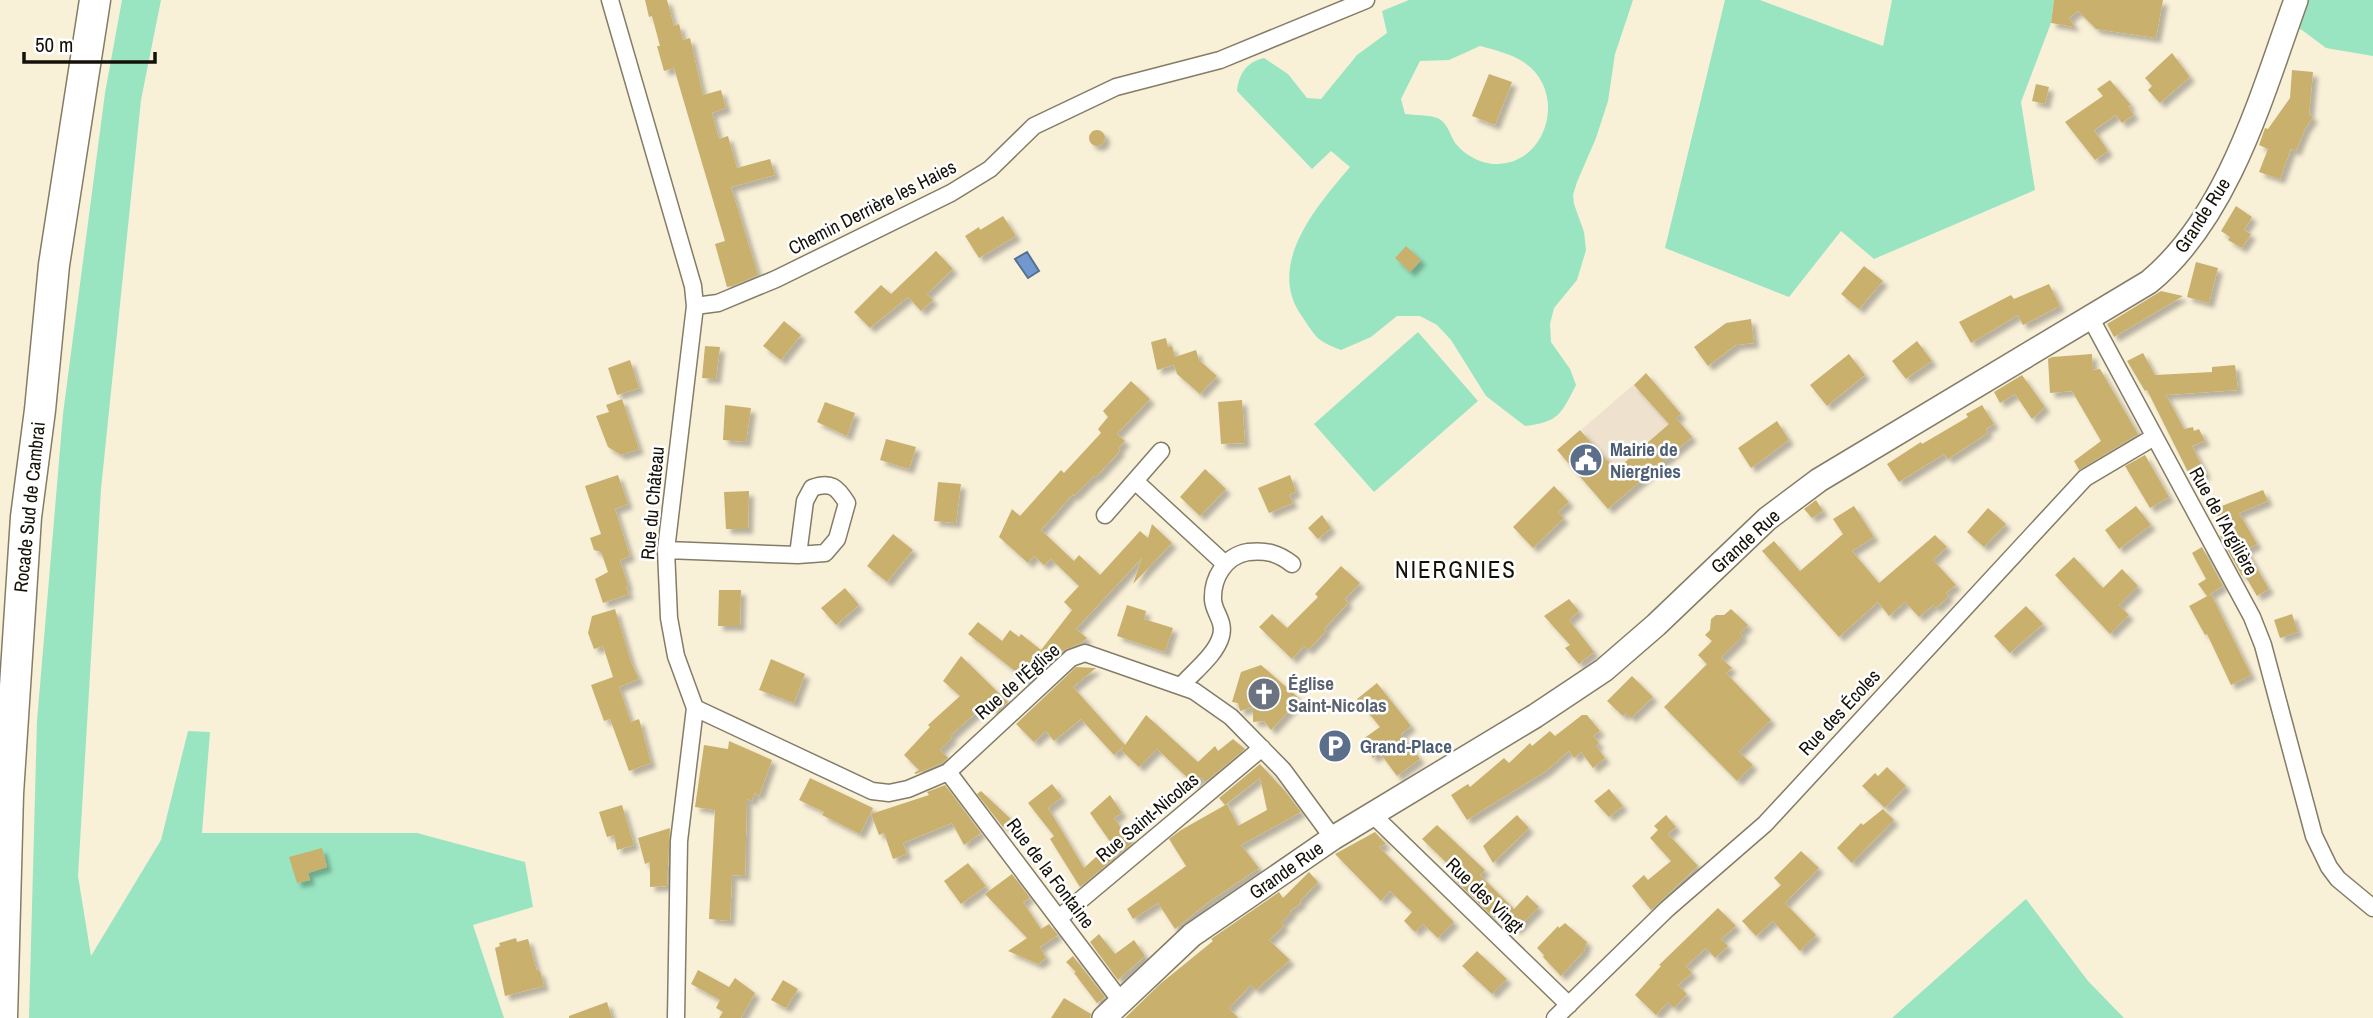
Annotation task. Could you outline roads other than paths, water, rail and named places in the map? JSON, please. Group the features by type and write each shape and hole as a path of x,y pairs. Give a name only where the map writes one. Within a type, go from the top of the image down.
{"highway":[{"name":"Rocade Sud de Cambrai","path":"2,1018 8,794 26,517 54,265 94,0"}],"street":[{"name":"Rue du Château","path":"610,0 693,286 695,306 666,550 669,618 676,656 695,708 679,841 676,1018"},
{"name":"Chemin Derrière les Haies","path":"695,306 718,303 776,279 951,193 989,169 1034,126 1116,88 1220,60 1366,0"},
{"name":"Grande Rue","path":"1104,1018 1120,1000 1192,935 1332,838 1535,716 1604,670 1656,625 1767,519 1819,480 2148,282 2164,269 2193,234 2234,164 2296,0"},
{"name":"Rue de l'Argilière","path":"2090,317 2252,617 2263,645 2310,826 2329,867 2349,891 2373,908"},
{"name":"Rue des Écoles","path":"1555,1018 1667,909 1765,824 2085,478 2154,438"},
{"path":"1105,516 1161,452"},
{"path":"1135,481 1224,564"},
{"path":"666,550 798,555"},
{"path":"1181,686 1217,645 1222,634 1222,622 1213,603 1215,583 1224,564 1244,553 1264,551 1281,555 1292,564"},
{"name":"Rue de l'Église","path":"695,708 872,791 889,793 908,789 948,772 1071,659 1086,653 1194,691 1231,717 1283,770 1332,838"},
{"name":"Rue Saint-Nicolas","path":"1059,918 1262,748"},
{"name":"Rue de la Fontaine","path":"948,772 1120,1000"},
{"name":"Rue des Vingt","path":"1373,815 1569,1005"}],"water":[{"path":"1027,252 1039,271 1028,278 1015,259"}],"place":[{"name":"Mairie de Niergnies","path":"1586,460"},
{"name":"Église Saint-Nicolas","path":"1264,694"},
{"name":"Grand-Place","path":"1335,746"}],"district":[{"name":"NIERGNIES","path":"1456,569"}]}
